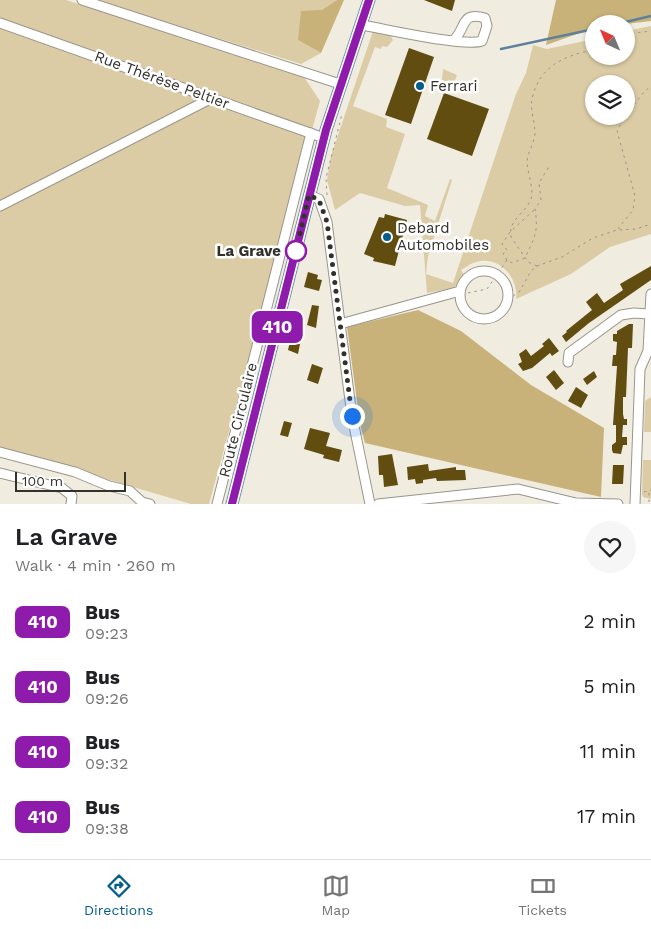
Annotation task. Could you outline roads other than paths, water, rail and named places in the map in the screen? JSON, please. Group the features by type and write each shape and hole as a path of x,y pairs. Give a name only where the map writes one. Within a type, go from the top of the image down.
{"main road":[{"path":"232,504 324,138 340,84 369,0"}],"street":[{"path":"82,0 340,84"},
{"name":"Rue Thérèse Peltier","path":"0,23 324,138"},
{"path":"361,24 453,41"},
{"path":"0,206 212,98"},
{"name":"Route Circulaire","path":"217,504 311,133"},
{"path":"309,195 319,200 327,222 352,416 370,504"},
{"path":"489,271 497,275 506,285 508,300 499,314 484,320 468,314 460,300 460,291 463,284 474,273 489,271"},
{"path":"340,324 460,291"},
{"path":"635,504 640,369 648,351 648,314 651,294"},
{"path":"568,362 569,353 621,315 634,313 648,314"},
{"path":"640,390 651,390"},
{"path":"0,452 75,472 109,486 130,491 142,502 150,504"},
{"path":"0,473 62,488 72,496 71,504"},
{"path":"378,504 518,489 576,503 618,504"}],"waterway":[{"path":"635,20 651,16"},
{"path":"501,49 585,31"}],"place":[{"name":"Ferrari","path":"420,86"},
{"name":"Debard Automobiles","path":"387,237"},
{"name":"La Grave","path":"296,251"}]}
